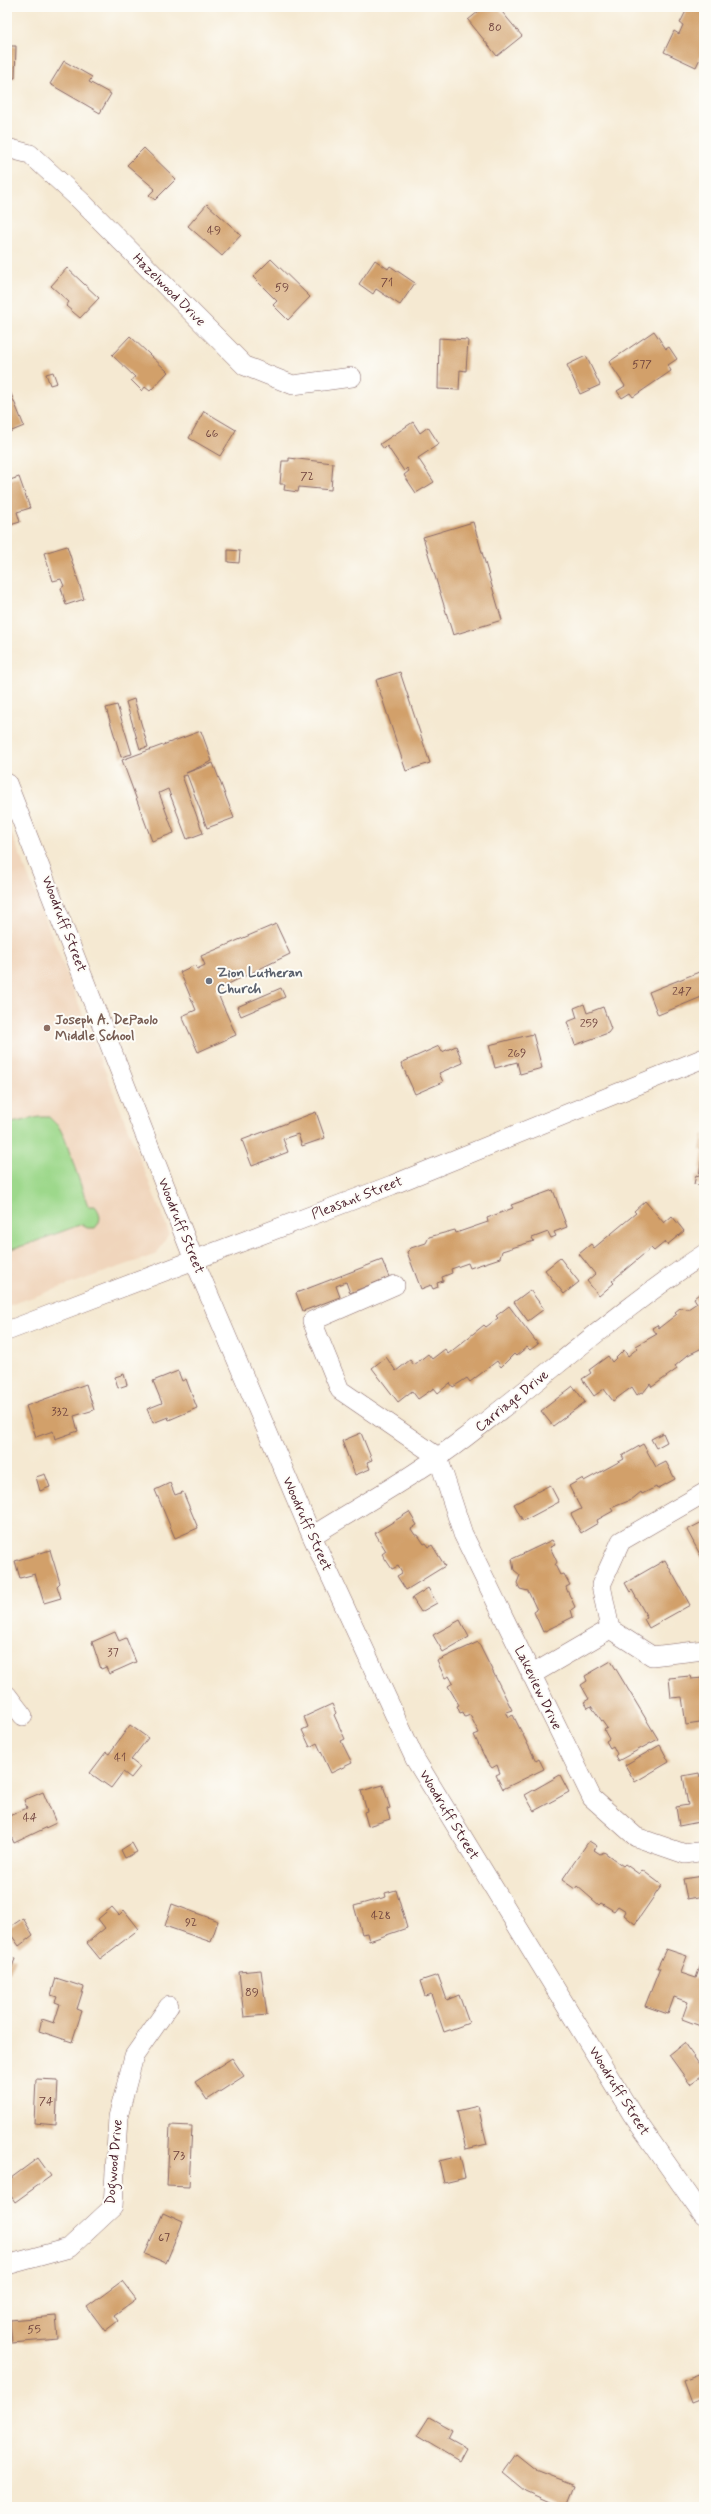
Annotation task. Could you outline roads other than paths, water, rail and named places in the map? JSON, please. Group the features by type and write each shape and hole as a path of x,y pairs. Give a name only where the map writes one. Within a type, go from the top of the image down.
{"street":[{"name":"Hazelwood Drive","path":"7,148 30,154 76,197 245,366 292,385 352,377"},
{"name":"Woodruff Street","path":"7,783 194,1260 312,1536 415,1759 632,2114 704,2217"},
{"name":"Pleasant Street","path":"7,1331 392,1185 704,1058"},
{"name":"Carriage Drive","path":"312,1536 438,1457 597,1332 704,1254"},
{"path":"395,1285 312,1321 340,1390 438,1457"},
{"name":"Lakeview Drive","path":"438,1457 464,1534 531,1675 592,1798 636,1837 685,1854 704,1850"},
{"path":"704,1493 621,1541 601,1586 610,1629 652,1656 704,1650"},
{"path":"531,1675 610,1629"},
{"path":"7,1696 23,1716"},
{"name":"Dogwood Drive","path":"7,2265 69,2248 113,2207 118,2117 134,2056 169,2006"}],"place":[{"name":"Zion Lutheran Church","path":"209,981"},
{"name":"Joseph A. DePaolo Middle School","path":"47,1028"}]}
